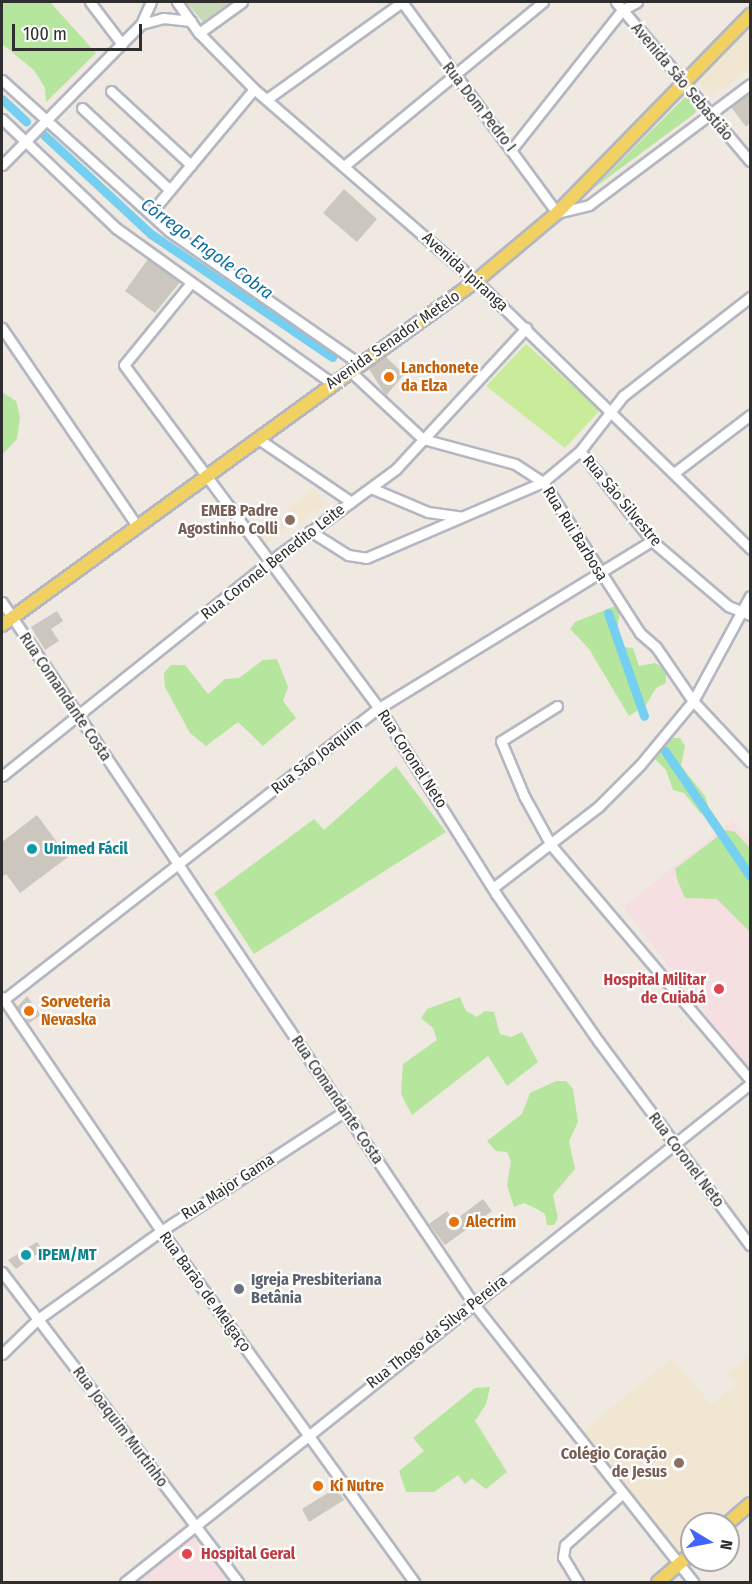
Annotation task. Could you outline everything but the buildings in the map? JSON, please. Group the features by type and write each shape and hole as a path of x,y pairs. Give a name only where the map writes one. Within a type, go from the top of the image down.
{"main road":[{"name":"Avenida Senador Metelo","path":"2,626 205,475 476,281 558,213 750,15"},
{"path":"658,1582 679,1564"}],"street":[{"path":"90,2 122,44"},
{"path":"2,165 141,24 151,2"},
{"name":"Avenida Ipiranga","path":"177,2 199,33 254,89 476,281 750,548"},
{"path":"199,33 242,2"},
{"path":"267,99 402,2"},
{"name":"Rua Dom Pedro I","path":"402,2 454,77 512,149 558,213"},
{"path":"344,166 543,2"},
{"path":"512,149 619,6 637,2"},
{"name":"Avenida São Sebastião","path":"619,6 708,115 750,161"},
{"path":"141,24 163,18 191,21"},
{"name":"Rua Rui Barbosa","path":"2,80 169,231 355,368 423,439 515,464 543,482 598,572 693,700 750,762"},
{"path":"558,213 589,205 750,84"},
{"path":"159,203 254,89"},
{"path":"111,91 191,165"},
{"path":"81,108 170,190"},
{"path":"2,119 116,228 190,284 332,383"},
{"name":"Rua Coronel Neto","path":"190,284 124,365 379,708 494,887 674,1145 750,1245"},
{"path":"310,531 360,559 467,516 543,482 580,451 623,396 750,297"},
{"path":"2,328 138,527"},
{"name":"Rua Coronel Benedito Leite","path":"2,776 269,562 371,488 423,439 526,328"},
{"path":"674,474 750,415"},
{"path":"257,438 351,502"},
{"name":"Rua São Silvestre","path":"580,451 651,541 728,606 746,613"},
{"path":"371,488 428,512 467,516"},
{"name":"Rua São Joaquim","path":"2,999 178,866 379,708 651,541"},
{"path":"494,887 551,845 640,765 693,700 746,613 750,596"},
{"name":"Rua Comandante Costa","path":"2,602 473,1303 693,1582"},
{"path":"557,706 501,741 551,845 750,1082"},
{"name":"Rua Barão de Melgaço","path":"2,999 161,1231 414,1582"},
{"name":"Rua Thogo da Silva Pereira","path":"125,1582 193,1525 674,1145 750,1082"},
{"name":"Rua Major Gama","path":"2,1354 38,1318 161,1231 345,1111"},
{"name":"Rua Joaquim Murtinho","path":"2,1272 238,1582"},
{"path":"578,1582 563,1557 565,1545 623,1493"}],"shaded area":[{"path":"750,27 750,69 712,96 697,81"},
{"name":"EMEB Padre Agostinho Colli","path":"313,488 328,503 262,546 256,538"},
{"name":"Hospital Militar de Cuiabá","path":"732,821 750,840 750,1071 623,907"},
{"name":"Colégio Coração de Jesus","path":"750,1354 750,1493 727,1512 680,1512 679,1552 582,1432 672,1358 711,1405 736,1384 728,1373"},
{"name":"Hospital Geral","path":"193,1525 238,1582 124,1582"}],"green space":[{"path":"2,2 50,2 96,53 46,102 45,88 34,70 2,44"},
{"path":"186,2 231,2 203,22"},
{"path":"687,95 698,109 694,114 594,188"},
{"path":"526,344 600,410 565,448 486,386"},
{"path":"2,392 16,401 20,417 17,439 2,455"},
{"path":"615,606 620,612 617,629 623,647 633,648 639,666 655,663 666,669 666,683 656,688 646,705 629,716 589,649 570,629 575,622"},
{"path":"277,659 288,687 283,701 296,718 263,746 238,722 206,746 190,733 165,687 164,673 171,665 185,665 208,694 225,679 239,678 263,660"},
{"path":"670,738 680,738 685,746 681,766 705,796 708,805 701,814 684,793 673,790 666,770 654,758"},
{"path":"396,766 446,832 254,954 214,893 314,819 324,830"},
{"path":"726,830 735,832 750,848 750,932 717,899 685,898 678,882 675,869"},
{"path":"460,997 466,1011 477,1017 485,1011 494,1012 500,1034 511,1037 522,1032 538,1062 507,1086 488,1056 412,1115 401,1094 403,1064 437,1040 433,1028 421,1018 427,1009"},
{"path":"556,1081 566,1081 573,1089 578,1122 569,1141 575,1169 553,1195 558,1218 554,1225 547,1225 545,1214 537,1209 524,1203 514,1207 507,1185 511,1161 507,1152 496,1151 487,1141 522,1114 530,1093"},
{"path":"490,1387 486,1404 475,1421 507,1472 486,1489 472,1478 465,1484 458,1475 434,1492 406,1492 399,1471 424,1451 413,1438 475,1388"}],"waterway":[{"name":"Córrego Engole Cobra","path":"2,99 26,121"},
{"name":"Córrego Engole Cobra","path":"44,135 151,234 332,357"},
{"name":"Córrego Engole Cobra","path":"608,613 644,716"},
{"name":"Córrego Engole Cobra","path":"665,751 750,876"}],"place":[{"name":"Lanchonete da Elza","path":"389,377"},
{"name":"EMEB Padre Agostinho Colli","path":"290,520"},
{"name":"Unimed Fácil","path":"32,849"},
{"name":"Hospital Militar de Cuiabá","path":"719,989"},
{"name":"Sorveteria Nevaska","path":"29,1011"},
{"name":"Alecrim","path":"454,1222"},
{"name":"IPEM/MT","path":"26,1255"},
{"name":"Igreja Presbiteriana Betânia","path":"239,1289"},
{"name":"Colégio Coração de Jesus","path":"679,1463"},
{"name":"Ki Nutre","path":"318,1486"},
{"name":"Hospital Geral","path":"187,1554"}]}
